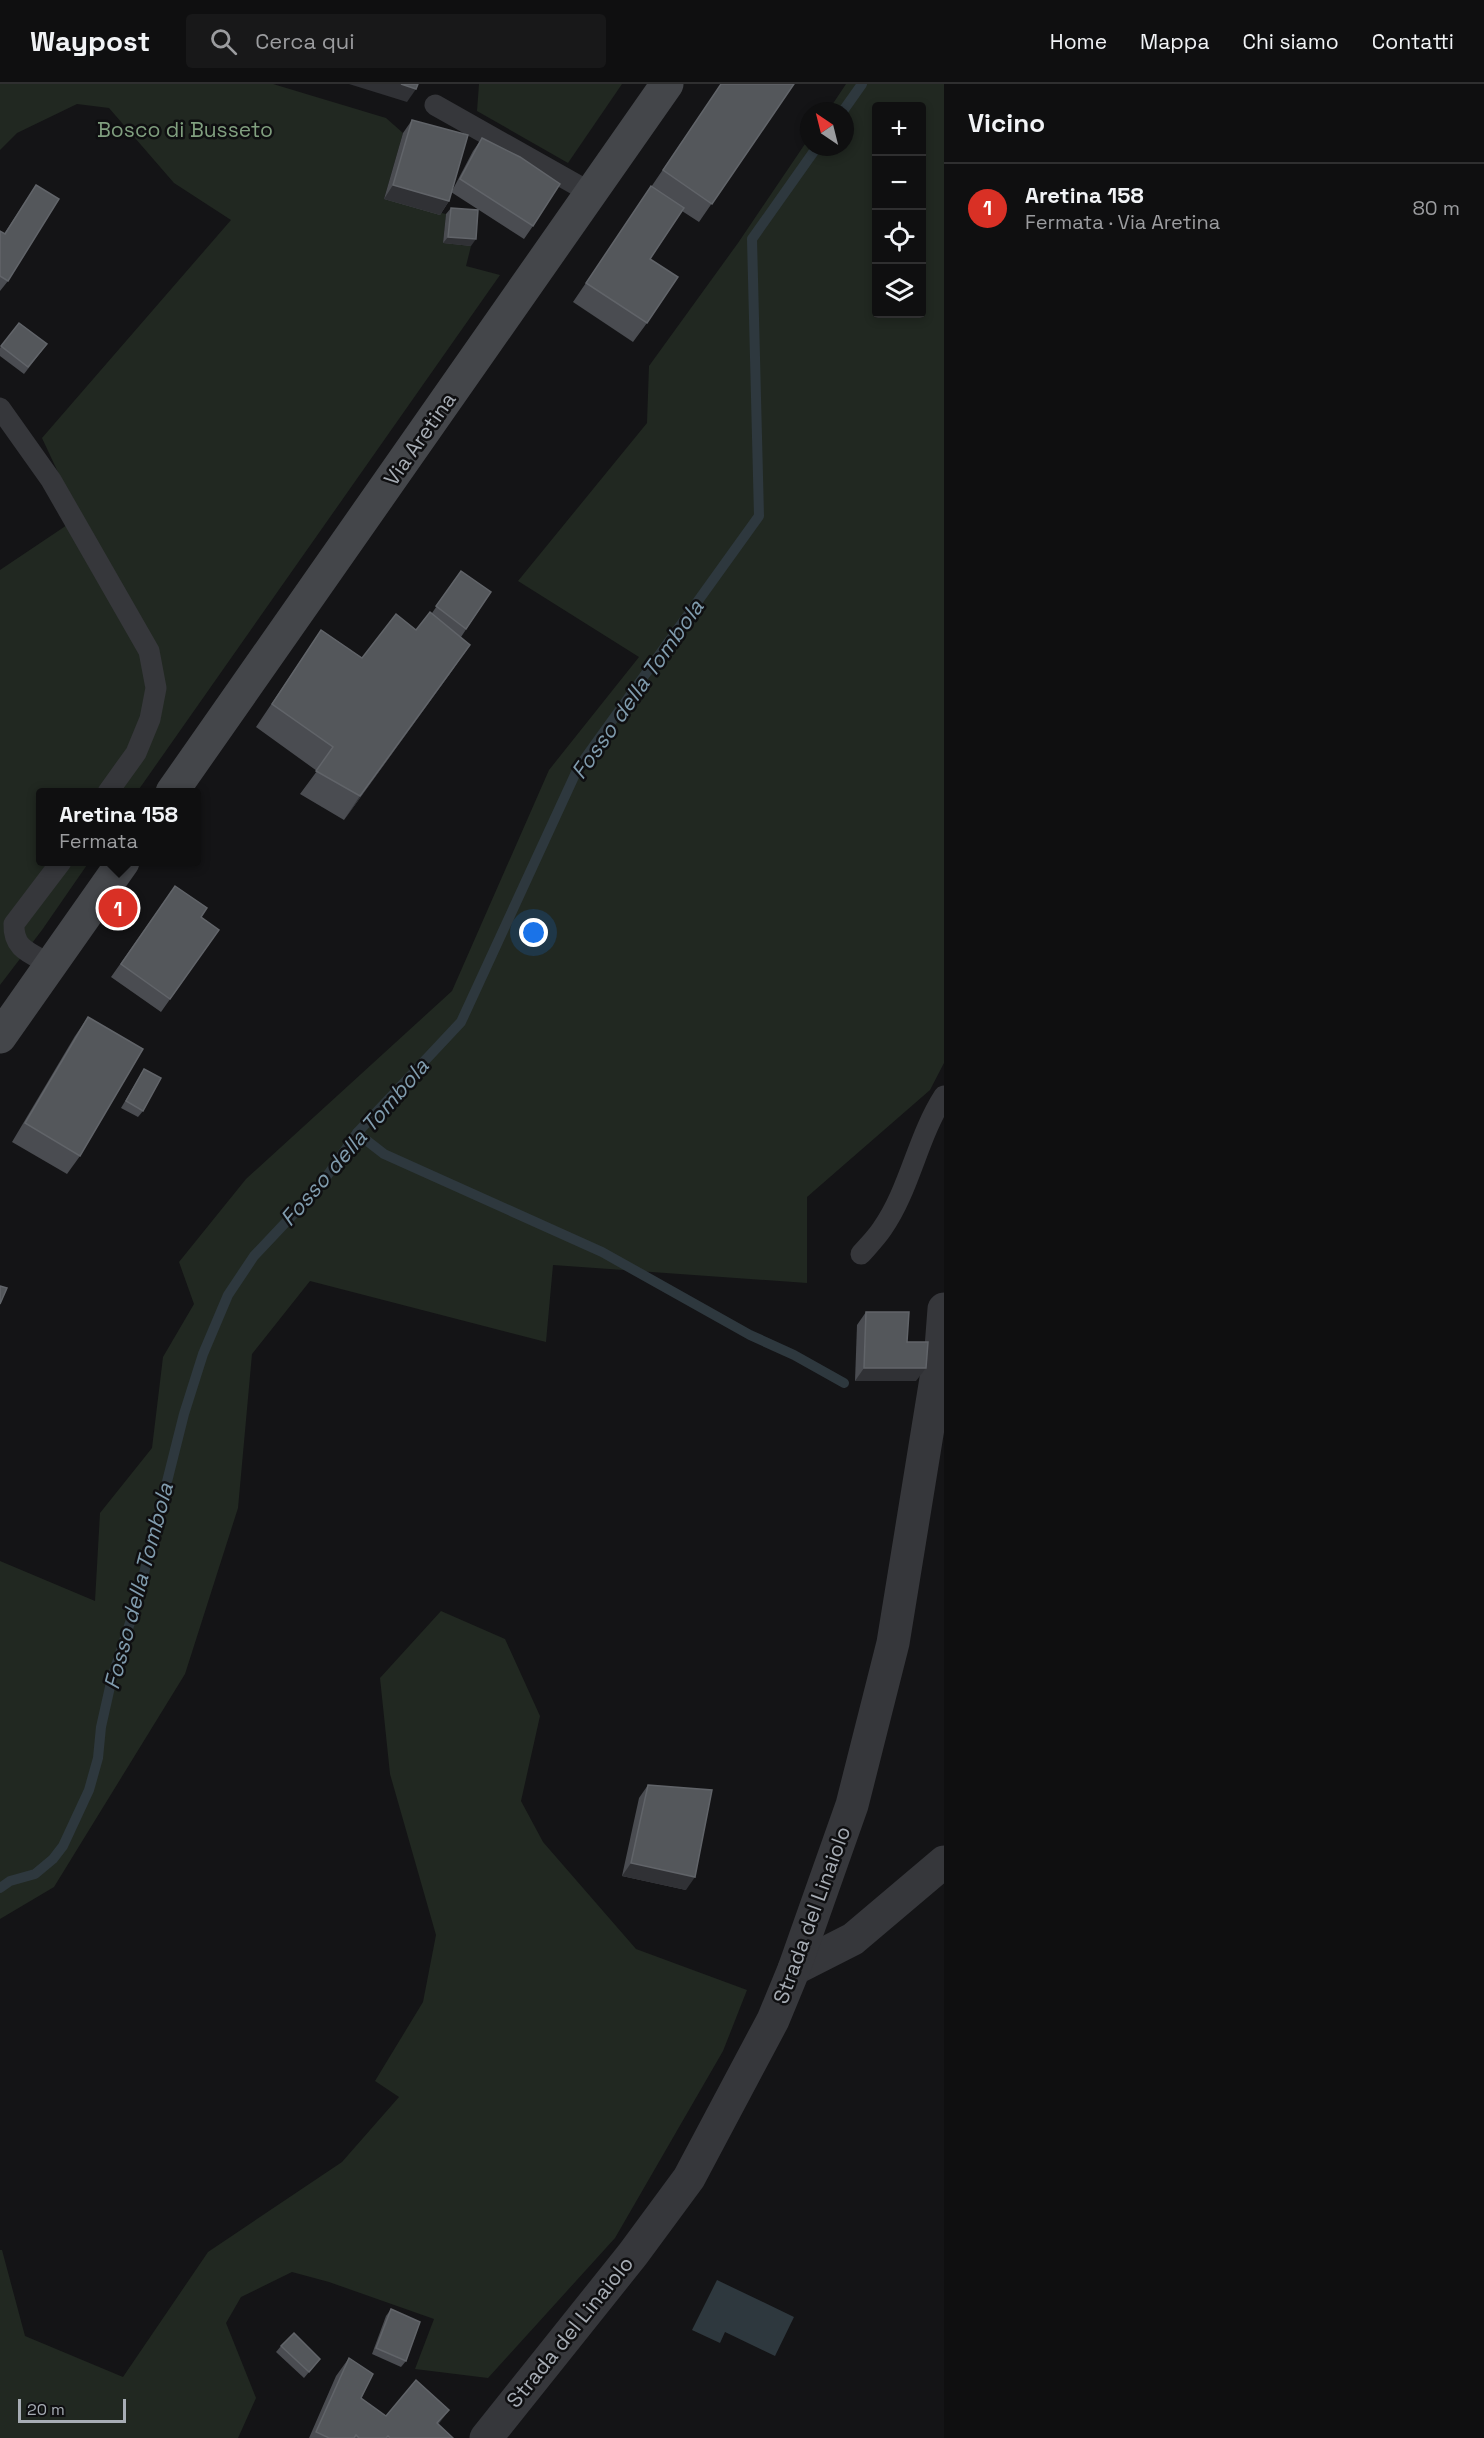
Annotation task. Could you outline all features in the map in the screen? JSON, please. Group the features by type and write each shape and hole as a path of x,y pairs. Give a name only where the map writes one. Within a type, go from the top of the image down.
{"main road":[{"name":"Via Aretina","path":"175,788 667,84"},
{"path":"0,1037 119,866"}],"street":[{"name":"Strada del Linaiolo","path":"486,2438 633,2254 689,2178 772,2020 794,1969 852,1805 893,1643 941,1348 944,1309"},
{"path":"794,1969 853,1939 944,1862"}],"lane":[{"path":"435,105 591,194"},
{"path":"0,408 51,480 149,651 156,688 150,719 136,753 111,788"},
{"path":"50,964 19,946 14,936 14,924 57,866"},
{"path":"861,1254 883,1229 899,1198 930,1119 944,1096"}],"green space":[{"name":"Bosco di Busseto","path":"0,84 273,84 386,118 403,133 384,199 446,214 443,243 471,246 466,266 500,275 140,788 36,788 36,866 86,866 0,985 0,570 79,517 42,438 231,220 174,183 109,108 77,104 17,133 0,150"},
{"path":"479,84 622,84 568,163 477,111"},
{"path":"846,84 944,84 944,1063 930,1090 807,1197 807,1283 553,1265 546,1342 310,1281 252,1354 238,1508 185,1674 54,1887 0,1919 0,1561 95,1601 100,1513 152,1448 163,1357 194,1304 179,1262 246,1179 452,991 549,770 639,657 518,581 647,423 649,366 738,243 800,151 800,156 854,156 854,102 834,102"},
{"path":"441,1611 505,1639 540,1716 521,1801 543,1842 636,1949 747,1990 723,2051 615,2238 488,2378 415,2369 434,2319 329,2282 292,2272 241,2297 226,2323 256,2398 238,2438 0,2438 0,2250 2,2250 25,2336 123,2377 208,2252 342,2162 399,2097 375,2081 423,2002 436,1935 390,1774 380,1678"}],"shaded area":[{"path":"717,2280 794,2317 775,2356 725,2332 720,2343 692,2330"}],"building":[{"path":"401,84 418,84 416,89"},
{"path":"721,84 794,84 712,204 663,170"},
{"path":"412,120 468,135 449,201 393,185"},
{"path":"482,138 520,157 560,184 533,226 460,179"},
{"path":"36,185 59,199 8,281 0,276 0,231 5,234"},
{"path":"651,186 684,208 650,259 678,277 647,323 586,283"},
{"path":"451,208 478,210 476,239 448,237"},
{"path":"19,323 47,344 28,367 1,346"},
{"path":"461,571 491,592 466,629 436,606"},
{"path":"430,612 470,645 360,796 316,771 333,747 272,704 321,630 362,658 396,614 416,630"},
{"path":"175,886 207,908 201,917 219,930 170,999 121,964"},
{"path":"88,1017 143,1049 80,1156 25,1123"},
{"path":"144,1069 161,1078 143,1111 126,1101"},
{"path":"0,1286 7,1288 0,1304"},
{"path":"866,1312 909,1312 907,1342 928,1342 926,1368 864,1368"},
{"path":"648,1785 712,1790 695,1877 631,1863"},
{"path":"391,2309 420,2322 406,2361 376,2348"},
{"path":"294,2333 320,2359 309,2372 281,2346"},
{"path":"349,2358 373,2374 361,2398 386,2416 416,2380 449,2410 437,2423 453,2438 390,2438 388,2436 386,2438 359,2438 356,2435 354,2438 329,2438 316,2432"}],"waterway":[{"name":"Fosso della Tombola","path":"849,102 862,84"},
{"name":"Fosso della Tombola","path":"0,1888 10,1881 35,1874 53,1859 63,1846 89,1790 98,1758 101,1727 112,1678 137,1601 184,1414 203,1354 228,1295 254,1256 320,1186 357,1133 461,1022 578,768 759,516 752,239 811,156"},
{"path":"357,1133 384,1154 602,1252 750,1335 794,1355 844,1383"}],"place":[{"name":"Aretina 158","path":"118,908"}]}
